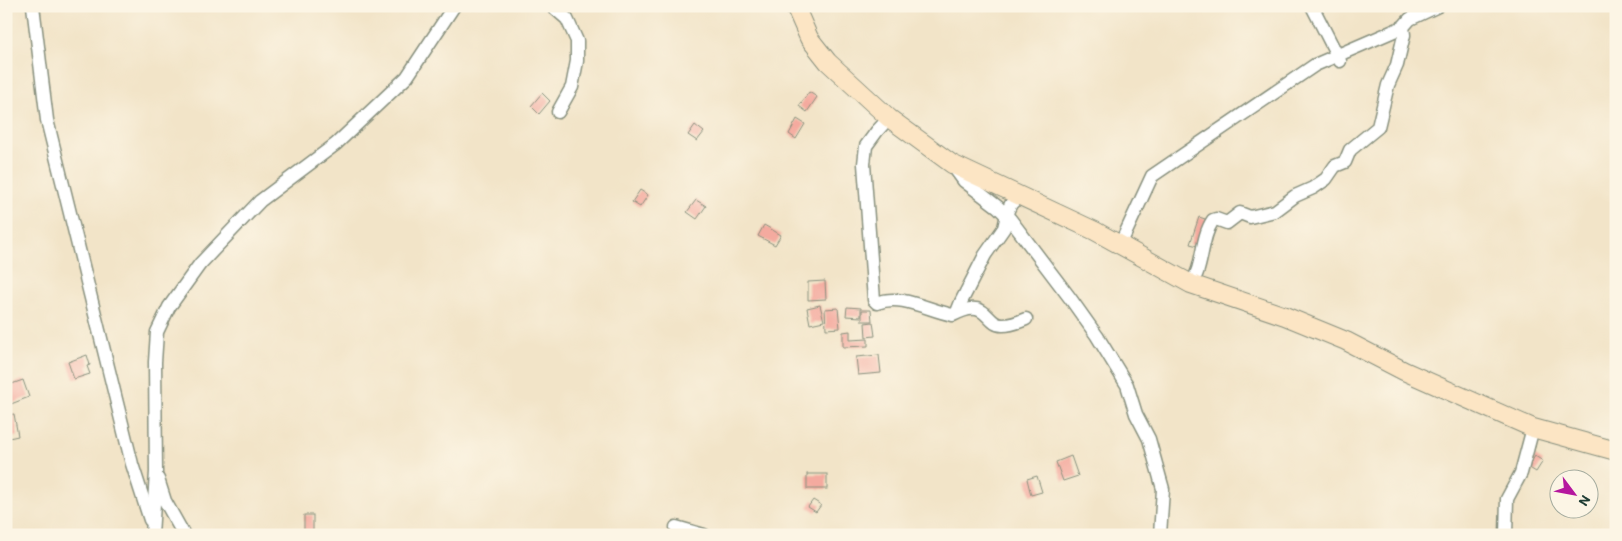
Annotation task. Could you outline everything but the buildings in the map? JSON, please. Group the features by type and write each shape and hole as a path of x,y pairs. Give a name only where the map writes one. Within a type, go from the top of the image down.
{"street":[{"path":"33,6 47,120 132,464 152,532"},
{"path":"152,532 156,472 155,362 157,332 170,307 200,264 260,201 336,144 407,77 454,6"},
{"path":"552,6 567,18 577,42 577,61 572,87 558,112"},
{"path":"795,6 809,38 828,62 889,118 952,164 1120,245 1191,284 1294,319 1404,371 1533,428 1616,451"},
{"path":"1312,6 1338,58"},
{"path":"1191,284 1197,276 1204,245 1213,220 1216,219 1227,223 1240,212 1250,217 1264,212 1275,211 1295,196 1313,188 1326,179 1334,166 1345,162 1350,150 1378,127 1388,84 1397,65 1404,34 1406,23 1405,6"},
{"path":"1120,245 1152,176 1315,65 1338,58 1438,6"},
{"path":"889,118 866,146 864,164 874,300 877,303 892,299 898,300 953,315 958,312 978,308 985,312 992,320 1002,325 1026,319"},
{"path":"952,164 964,181 1007,216 1097,336 1127,385 1136,414 1149,439 1163,489 1160,535"},
{"path":"958,312 961,302 985,255 1004,228 1011,204 1019,196"},
{"path":"1506,535 1507,499 1521,473 1533,428"},
{"path":"156,472 165,501 184,535"},
{"path":"676,528 704,535"}]}
